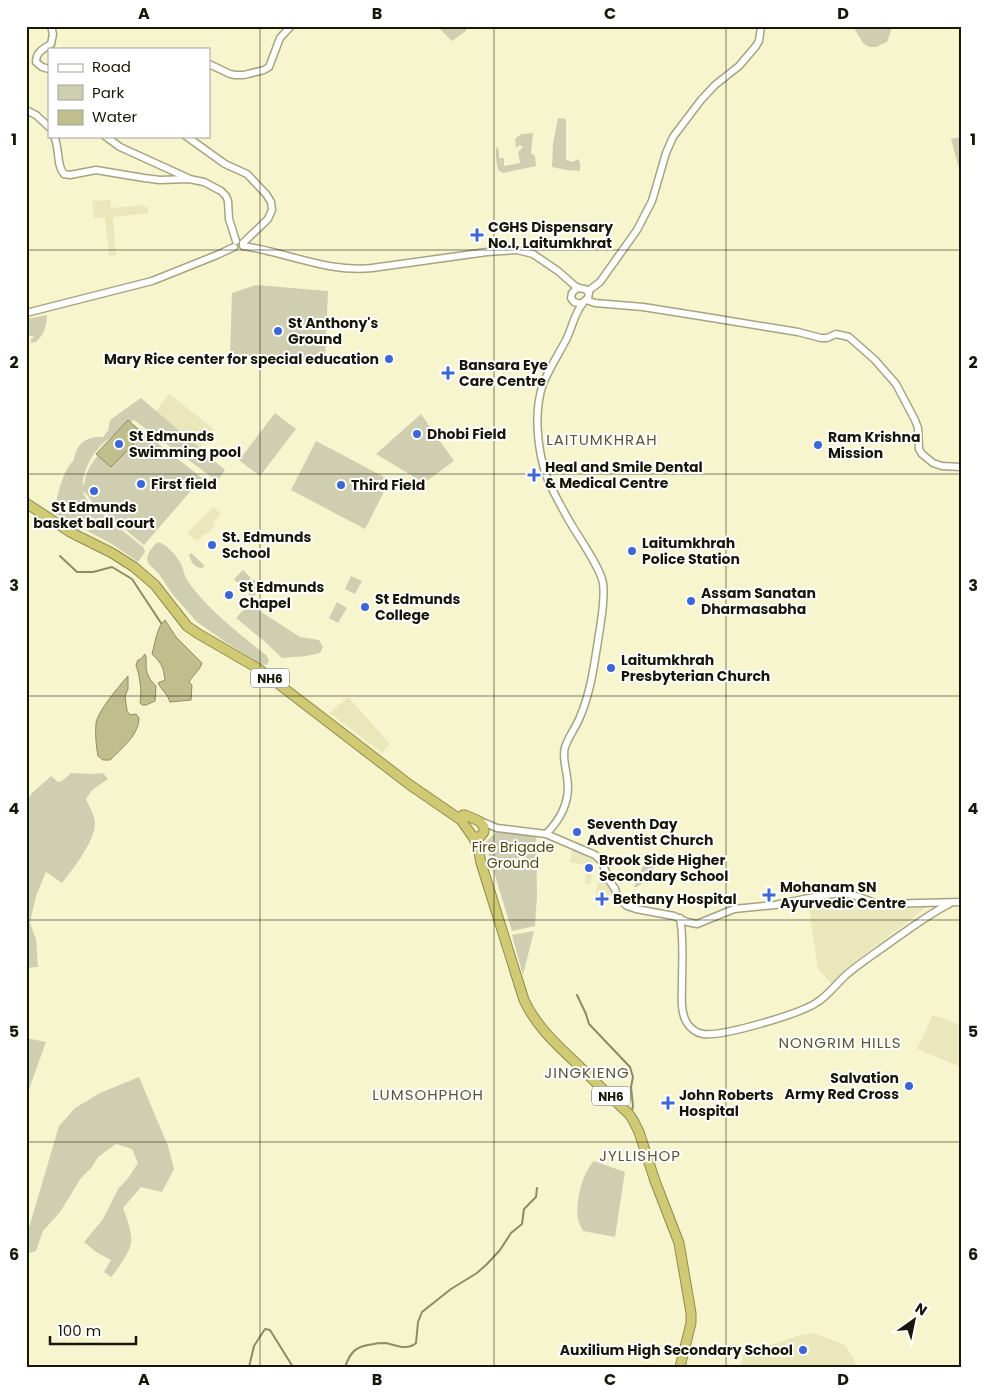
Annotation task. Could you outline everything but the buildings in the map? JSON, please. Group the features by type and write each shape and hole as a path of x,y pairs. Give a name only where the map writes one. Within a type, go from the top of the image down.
{"highway":[{"name":"NH6","path":"26,503 70,532 134,566 155,585 187,626 259,669 410,785 445,808 463,817 479,821 484,827 479,835 478,847 481,863 528,1010 553,1041 629,1114 639,1132 655,1181 676,1234 690,1300 691,1323 680,1367"},
{"name":"NH6","path":"463,817 479,835"}],"street":[{"path":"48,69 36,62 36,58 41,50 51,44 53,34 51,26"},
{"path":"210,64 235,75 264,70 269,67 280,38 291,26"},
{"path":"588,291 600,282 637,230 652,201 666,153 673,137 701,100 715,85 739,66 756,46 759,42 761,26"},
{"path":"26,110 36,115 48,126"},
{"path":"55,138 59,151 60,168 64,174 70,175 96,170 160,180 189,179 204,182 221,191 228,201 229,219 239,245"},
{"path":"108,138 126,150 189,179"},
{"path":"26,313 152,281 217,256 239,245 268,219 272,210 271,202 247,174 225,164 189,138"},
{"path":"239,245 323,265 354,269 517,250 532,254 558,271 574,286 588,291"},
{"path":"564,277 570,289 576,313"},
{"path":"571,298 573,291 579,288"},
{"path":"546,834 558,820 567,802 569,789 564,751 580,716 593,669 602,618 604,592 599,572 568,519 545,471 539,438 538,412 542,386 571,331 576,313 589,295 588,291"},
{"path":"571,298 578,304 585,302 643,307 798,332 821,338 827,338 836,334 849,338 880,365 896,384 916,420 919,449 922,454 933,463 942,466 961,467"},
{"path":"479,821 497,828 546,834 583,849 600,858 609,880 622,903 636,909 674,916 697,924 734,909 775,905 839,894 849,894 880,904 961,902"},
{"path":"479,835 497,828"},
{"path":"680,918 682,1000 685,1018 694,1031 704,1034 715,1034 727,1033 808,1008 824,997 847,975 913,926 950,903"}],"shaded area":[{"path":"110,200 111,208 144,205 144,207 148,207 148,213 113,217 116,255 109,256 105,218 94,218 92,201"},
{"path":"169,394 214,429 198,449 154,414"},
{"path":"213,507 221,514 213,523 215,526 197,541 187,533"},
{"path":"348,697 390,744 382,753 330,713"},
{"name":"Brook Side Higher Secondary School","path":"572,849 593,860 591,884 585,883 585,865 570,862"},
{"name":"Bethany Hospital","path":"599,877 614,891 601,908 598,906 596,892"},
{"path":"848,896 870,906 931,904 844,970 832,984 818,969 808,902"},
{"path":"933,1015 961,1025 961,1067 917,1049"},
{"name":"Auxilium High Secondary School","path":"813,1333 845,1345 858,1367 740,1367 743,1355 796,1336"}],"green space":[{"path":"437,26 467,26 466,31 452,41"},
{"path":"853,26 891,26 892,28 887,42 876,47 869,47 863,43"},
{"path":"558,118 566,119 566,160 573,162 578,159 580,171 552,167 553,144"},
{"path":"533,133 531,153 535,156 536,166 503,173 498,170 496,147 499,150 499,158 504,158 504,166 520,163 518,152 523,147 520,145 516,148 515,139 521,134"},
{"path":"961,137 961,176 951,139"},
{"name":"St Anthony's Ground","path":"256,285 328,291 325,361 230,356 232,293"},
{"path":"47,315 43,333 36,342 31,343 33,336 26,335 26,319"},
{"path":"141,398 225,470 217,481 134,420 95,452 85,471 82,485 96,457 133,424 202,478 144,545 92,502 83,491 89,503 144,548 145,552 138,562 112,544 54,512 64,476 74,460 80,445 87,439 103,437 108,431 110,420"},
{"path":"275,413 296,429 260,476 240,461 240,459"},
{"name":"Dhobi Field","path":"421,414 454,461 424,483 376,454"},
{"name":"Third Field","path":"316,441 390,480 365,529 291,490"},
{"path":"159,542 169,548 177,557 186,578 202,599 223,620 266,655 269,660 267,665 261,664 197,622 173,595 159,574 148,563 149,552"},
{"path":"191,553 204,565 203,568 193,564 189,555"},
{"path":"243,570 251,578 242,587 234,579"},
{"path":"351,576 362,581 355,594 345,589"},
{"path":"254,579 262,588 252,598 244,589"},
{"path":"337,602 347,608 338,623 329,618"},
{"path":"249,604 300,637 319,640 323,647 320,653 282,658 236,618"},
{"path":"71,773 103,773 108,779 92,790 86,799 95,822 92,837 78,862 62,883 46,872 36,896 30,923 36,939 38,967 26,968 26,804 31,794 51,776 58,782"},
{"name":"Fire Brigade Ground","path":"497,831 536,836 537,896 535,926 512,931 485,843"},
{"path":"645,864 653,867 652,876 637,887 634,887 642,868"},
{"path":"534,931 523,975 512,935"},
{"path":"26,1038 46,1042 29,1089 26,1091"},
{"path":"139,1077 168,1146 174,1169 162,1192 141,1187 123,1208 129,1225 131,1239 130,1247 123,1261 111,1277 104,1272 111,1260 96,1252 84,1242 103,1219 118,1189 138,1163 132,1149 116,1144 98,1157 92,1167 81,1178 60,1212 43,1231 36,1251 26,1254 26,1232 28,1231 59,1126 75,1108 100,1093"},
{"path":"594,1161 625,1172 615,1237 583,1231 578,1219 580,1188 586,1173"}],"water":[{"name":"St Edmunds Swimming pool","path":"128,420 143,434 111,467 96,454"},
{"path":"165,620 176,637 202,663 189,682 192,685 191,700 170,702 158,683 165,680 164,671 152,654 158,631"},
{"path":"145,654 147,672 156,686 155,701 142,705 140,703 139,674 136,665 138,660"},
{"path":"128,676 128,689 125,696 127,711 130,715 136,714 139,718 138,724 133,736 124,746 110,760 103,760 98,756 96,723 105,705"}],"waterway":[{"path":"60,556 77,572 93,572 112,567 132,579 161,623"},
{"path":"577,995 589,1024 630,1067 633,1077 631,1087 632,1110"},
{"path":"345,1367 352,1353 363,1346 386,1343 409,1347 416,1343 418,1322 422,1312 451,1289 477,1273 500,1250 511,1233 522,1224 524,1209 536,1197 537,1188"},
{"path":"249,1367 254,1346 265,1329 270,1330 293,1367"}],"place":[{"name":"CGHS Dispensary No.I, Laitumkhrat","path":"477,235"},
{"name":"St Anthony's Ground","path":"278,331"},
{"name":"Mary Rice center for special education","path":"389,359"},
{"name":"Bansara Eye Care Centre","path":"448,373"},
{"name":"Dhobi Field","path":"417,434"},
{"name":"St Edmunds Swimming pool","path":"119,444"},
{"name":"Ram Krishna Mission","path":"818,445"},
{"name":"Heal and Smile Dental & Medical Centre","path":"534,475"},
{"name":"First field","path":"141,484"},
{"name":"Third Field","path":"341,485"},
{"name":"St Edmunds basket ball court","path":"94,491"},
{"name":"St. Edmunds School","path":"212,545"},
{"name":"Laitumkhrah Police Station","path":"632,551"},
{"name":"St Edmunds Chapel","path":"229,595"},
{"name":"Assam Sanatan Dharmasabha","path":"691,601"},
{"name":"St Edmunds College","path":"365,607"},
{"name":"Laitumkhrah Presbyterian Church","path":"611,668"},
{"name":"Seventh Day Adventist Church","path":"577,832"},
{"name":"Brook Side Higher Secondary School","path":"589,868"},
{"name":"Mohanam SN Ayurvedic Centre","path":"769,895"},
{"name":"Bethany Hospital","path":"602,899"},
{"name":"Salvation Army Red Cross","path":"909,1086"},
{"name":"John Roberts Hospital","path":"668,1103"},
{"name":"Auxilium High Secondary School","path":"803,1350"}],"district":[{"name":"LAITUMKHRAH","path":"602,439"},
{"name":"NONGRIM HILLS","path":"840,1042"},
{"name":"JINGKIENG","path":"587,1072"},
{"name":"LUMSOHPHOH","path":"428,1094"},
{"name":"JYLLISHOP","path":"640,1155"}]}
